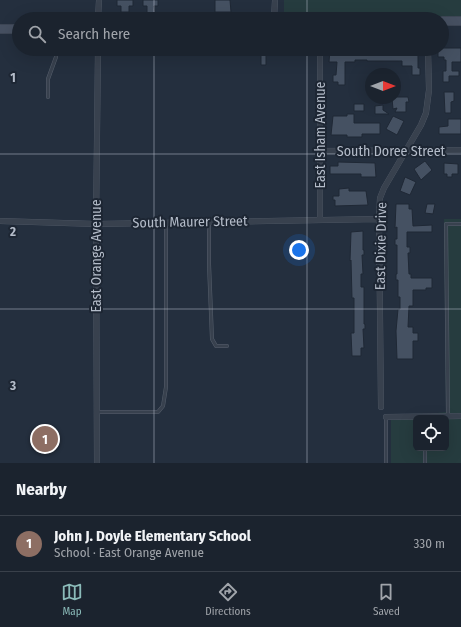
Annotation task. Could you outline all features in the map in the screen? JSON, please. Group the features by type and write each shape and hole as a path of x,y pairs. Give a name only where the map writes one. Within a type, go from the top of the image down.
{"street":[{"path":"98,12 99,0"},
{"path":"274,12 275,0"},
{"path":"449,21 461,21"},
{"path":"0,29 12,29"},
{"name":"East Orange Avenue","path":"97,463 96,224 98,56"},
{"name":"East Isham Avenue","path":"320,56 320,220"},
{"name":"East Dixie Drive","path":"381,407 380,198 384,188 426,113 429,90 428,56"},
{"name":"South Doree Street","path":"320,151 461,150"},
{"name":"South Maurer Street","path":"0,222 96,224 379,219"},
{"path":"449,416 461,416"},
{"path":"386,417 413,417"}],"lane":[{"path":"48,96 48,79 56,56"},
{"path":"209,222 212,339 216,346 227,346"},
{"path":"97,412 158,412 163,406 166,387 167,343 166,223"},
{"path":"448,415 446,224 461,224"},
{"path":"386,417 386,463"},
{"path":"425,451 425,463"}],"green space":[{"path":"284,0 461,0 461,16 449,16 449,12 284,12"},
{"path":"444,219 461,219 461,463 391,463 391,418 413,416 413,451 449,451 449,415 418,415 446,412"}],"building":[{"path":"117,0 133,0 133,6 129,6 129,12 121,12 121,6 117,6"},
{"path":"143,0 158,0 158,6 154,6 155,12 147,12 147,6 143,6"},
{"path":"215,0 230,0 231,12 215,12"},
{"path":"449,48 461,48 461,62 452,62 452,71 459,71 459,76 449,76 449,82 443,82 443,71 446,71 446,60 444,60 444,57 438,57 449,56"},
{"path":"261,56 266,56 266,65 261,65"},
{"path":"329,56 418,56 418,68 420,68 420,75 412,75 412,66 402,66 402,61 355,60 355,62 345,62 345,85 338,85 338,82 333,82 333,75 336,75 337,62 329,62"},
{"path":"444,92 454,92 454,101 451,102 451,113 445,113"},
{"path":"401,97 408,97 409,102 406,102 406,112 395,112 397,108 393,109 393,104 401,104"},
{"path":"354,104 364,104 364,111 354,111"},
{"path":"383,105 383,110 389,114 375,114 375,106"},
{"path":"347,114 354,114 354,123 380,123 380,134 362,134 362,137 331,135 333,116 347,116"},
{"path":"393,116 404,121 397,135 386,129"},
{"path":"448,119 461,119 461,134 439,134 439,127 448,126"},
{"path":"425,161 432,170 421,180 414,169"},
{"path":"338,162 375,163 376,177 361,177 361,174 330,174 330,166 338,166"},
{"path":"444,163 458,164 458,174 452,174 452,177 447,177 447,174 444,174"},
{"path":"405,177 416,182 410,195 400,191"},
{"path":"349,188 349,191 366,191 368,205 335,206 333,196 339,196 339,189"},
{"path":"396,204 409,204 409,209 412,209 413,226 432,225 432,232 407,232 407,247 410,247 410,253 408,253 409,274 411,274 411,278 432,278 432,288 426,288 426,290 413,290 413,306 409,306 408,327 413,327 413,333 418,333 418,341 413,341 413,359 397,359 396,331 398,309 400,309 400,297 398,297 398,280 396,280"},
{"path":"427,204 435,204 433,214 425,213"},
{"path":"363,231 364,255 362,255 363,274 361,274 361,287 364,287 364,348 361,348 361,356 352,356 351,333 354,333 354,298 352,298 351,260 350,261 351,232"}],"place":[{"name":"John J. Doyle Elementary School","path":"45,439"}]}
